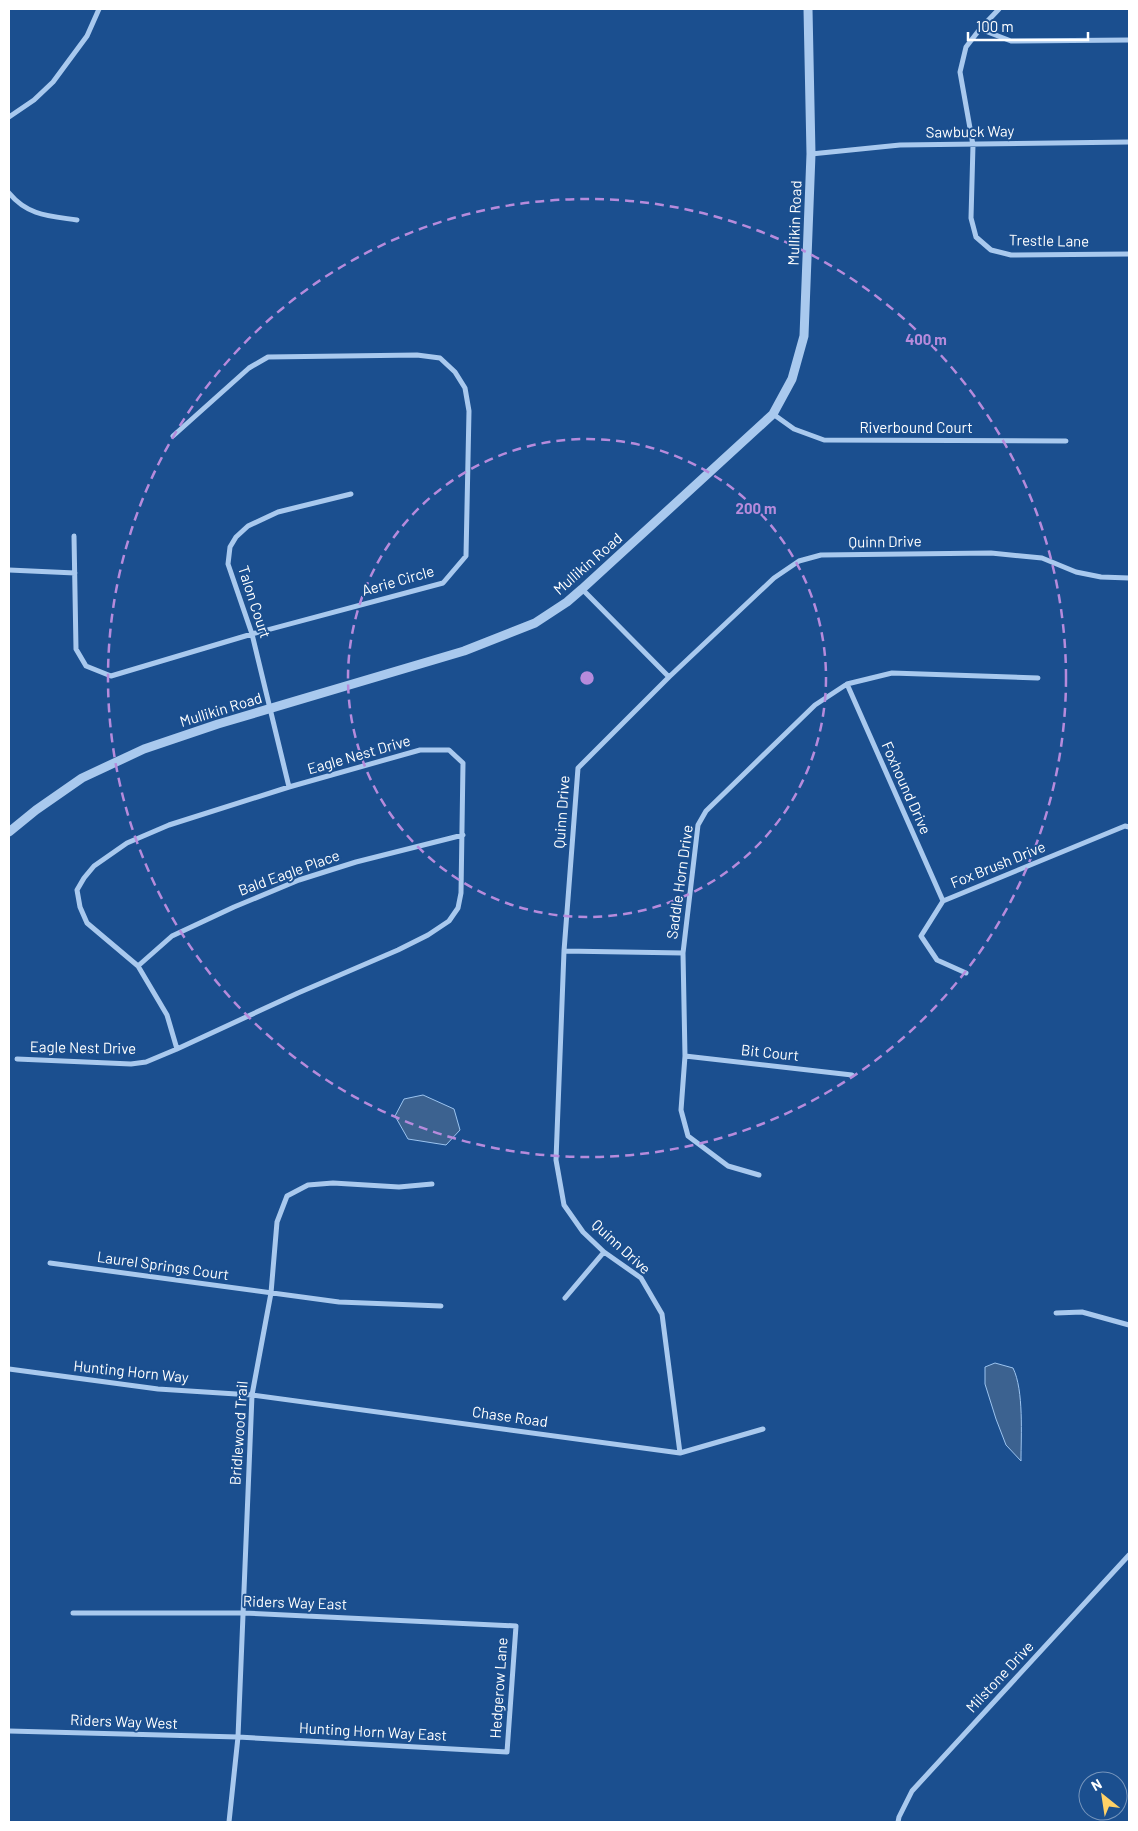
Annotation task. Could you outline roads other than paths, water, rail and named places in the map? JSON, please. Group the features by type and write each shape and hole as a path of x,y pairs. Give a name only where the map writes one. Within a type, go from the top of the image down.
{"street":[{"path":"9,117 34,100 53,82 87,36 99,9"},
{"name":"Mullikin Road","path":"9,832 36,810 82,778 144,749 464,652 535,623 567,602 582,589 773,414 792,379 804,336 811,154 808,9"},
{"name":"Trestle Lane","path":"999,9 966,47 960,72 973,145 971,218 976,237 991,250 1011,255 1129,254"},
{"path":"980,29 1011,41 1129,40"},
{"name":"Sawbuck Way","path":"811,154 900,145 1129,142"},
{"path":"9,193 22,205 39,215 77,220"},
{"name":"Aerie Circle","path":"74,536 76,650 86,666 111,676 252,634 443,583 466,556 469,411 465,388 455,372 440,358 417,355 268,357 248,368 173,436"},
{"name":"Riverbound Court","path":"773,414 794,429 824,440 1066,441"},
{"name":"Talon Court","path":"289,787 252,634 228,564 230,547 236,537 248,526 278,512 351,494"},
{"name":"Quinn Drive","path":"680,1453 662,1314 641,1278 604,1252 583,1232 564,1205 556,1160 564,951 578,768 669,677 774,578 799,561 821,555 991,553 1042,558 1084,574 1129,578"},
{"path":"9,570 74,573"},
{"path":"582,589 669,677"},
{"name":"Saddle Horn Drive","path":"759,1174 728,1166 688,1136 681,1110 685,1056 683,953 698,825 706,812 815,706 847,684 892,673 1038,678"},
{"name":"Foxhound Drive","path":"847,684 943,901"},
{"name":"Eagle Nest Drive","path":"17,1059 131,1064 146,1062 177,1049 298,993 398,950 428,935 449,920 458,908 460,900 463,835 463,763 449,750 420,750 289,787 169,825 127,843 94,866 77,890 80,907 87,923 138,966 167,1015 177,1049"},
{"name":"Fox Brush Drive","path":"966,973 937,960 921,936 943,901 1125,826 1129,827"},
{"name":"Bald Eagle Place","path":"138,966 172,936 299,880 356,862 463,835"},
{"path":"564,951 683,953"},
{"name":"Bit Court","path":"685,1056 852,1075"},
{"name":"Bridlewood Trail","path":"229,1822 238,1737 252,1395 271,1293 277,1222 287,1196 308,1185 333,1183 399,1187 432,1184"},
{"path":"565,1298 604,1252"},
{"name":"Laurel Springs Court","path":"50,1263 339,1302 441,1306"},
{"path":"1056,1313 1082,1312 1129,1325"},
{"name":"Hunting Horn Way","path":"9,1369 158,1389 252,1395"},
{"name":"Chase Road","path":"252,1395 680,1453 763,1428"},
{"name":"Milstone Drive","path":"898,1822 912,1791 1129,1555"},
{"name":"Riders Way East","path":"72,1613 243,1614 516,1626"},
{"name":"Hedgerow Lane","path":"507,1752 516,1626"},
{"name":"Riders Way West","path":"9,1731 238,1737"},
{"name":"Hunting Horn Way East","path":"238,1737 507,1752"}],"water":[{"path":"423,1095 454,1109 460,1130 446,1145 408,1139 395,1116 404,1099"},
{"path":"995,1363 1013,1368 1017,1377 1021,1413 1021,1461 1006,1445 985,1384 985,1367"}]}
